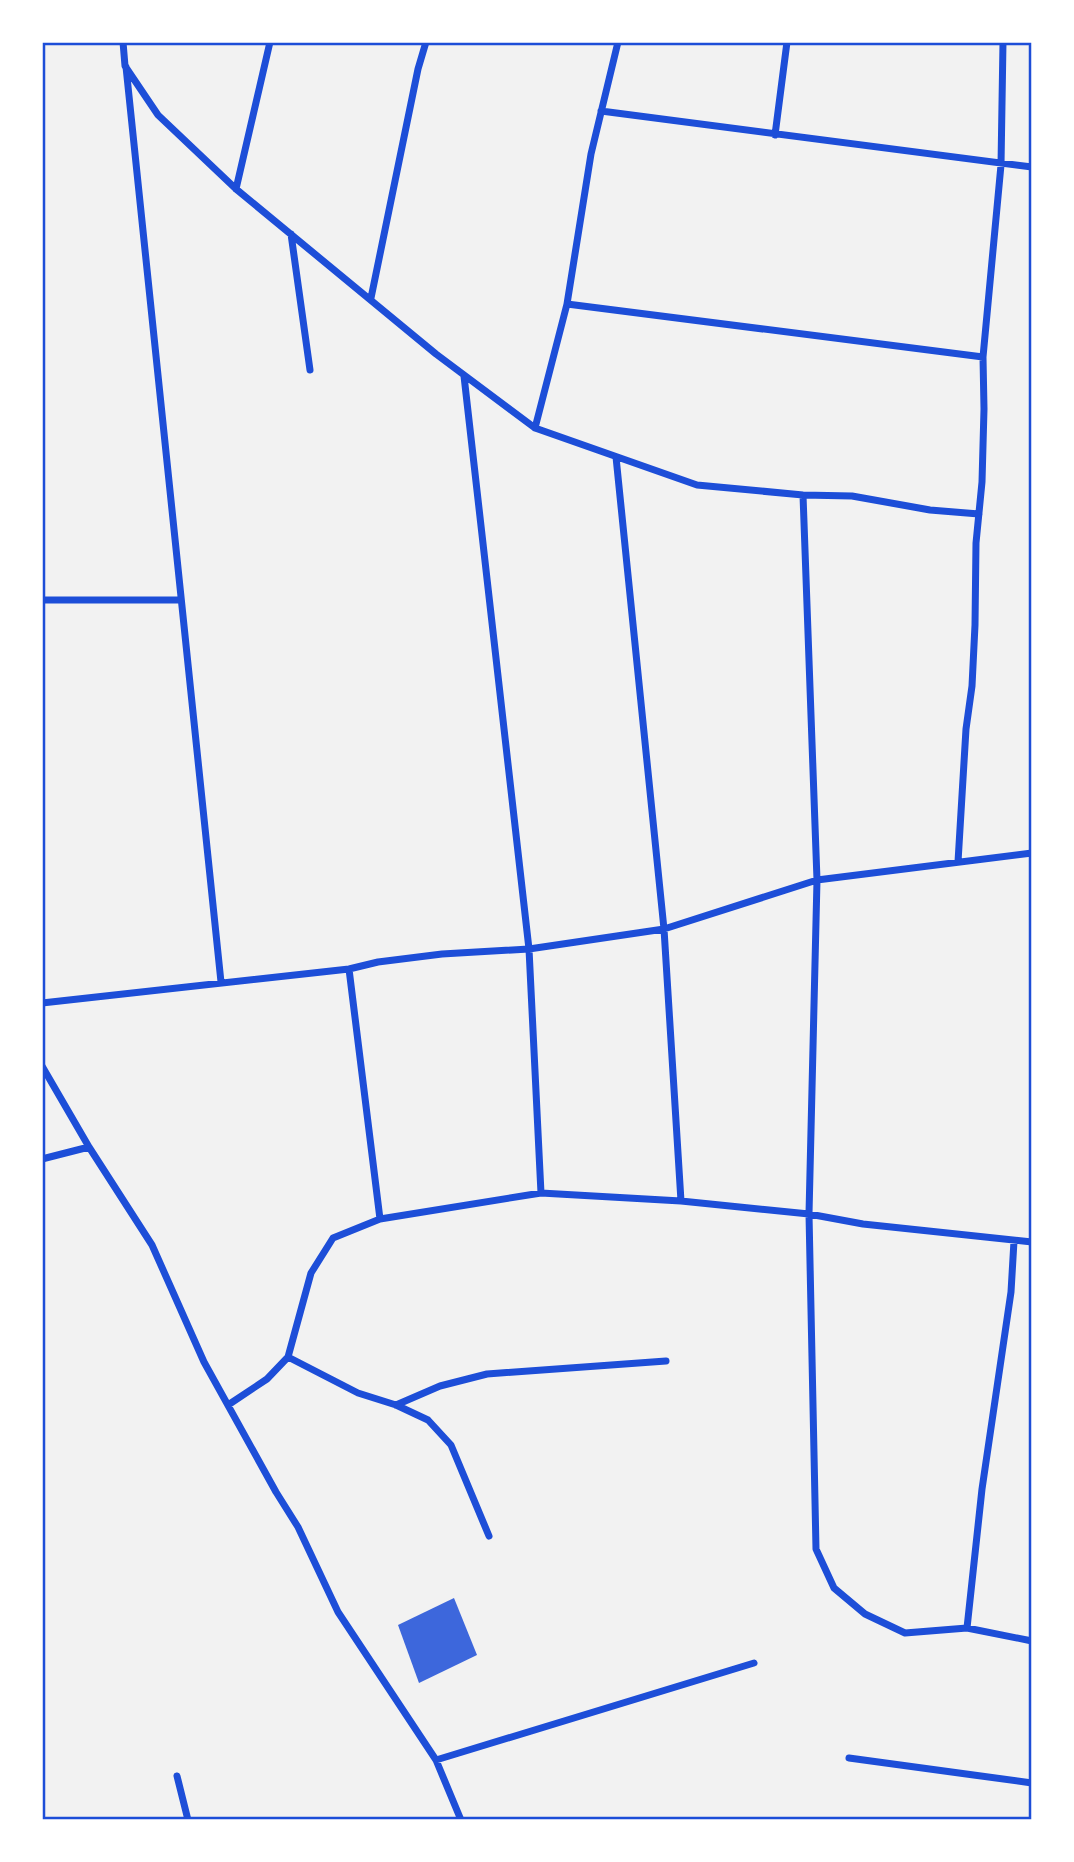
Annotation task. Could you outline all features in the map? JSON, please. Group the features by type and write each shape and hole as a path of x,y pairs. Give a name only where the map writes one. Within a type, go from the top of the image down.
{"street":[{"path":"123,42 221,982"},
{"path":"236,189 270,42"},
{"path":"370,298 426,42"},
{"path":"536,428 567,304 591,153 618,42"},
{"path":"775,135 787,42"},
{"path":"958,862 966,729 972,687 976,543 984,409 983,357 1001,164 1003,42"},
{"path":"125,66 158,115 236,189 464,376 536,428 697,485 803,495 852,496 930,510 979,514"},
{"path":"601,111 1032,167"},
{"path":"291,233 310,370"},
{"path":"567,304 983,357"},
{"path":"464,376 529,949 541,1193"},
{"path":"617,457 664,929 681,1200"},
{"path":"803,495 817,880 809,1214 816,1549 834,1588 865,1614 905,1633 967,1628 1032,1641"},
{"path":"42,600 181,600"},
{"path":"42,1003 349,970 378,962 442,954 529,949 664,929 817,880 1032,853"},
{"path":"349,970 380,1219"},
{"path":"42,1066 89,1147 152,1245 204,1362 298,1527 338,1612 436,1760 461,1820"},
{"path":"42,1159 89,1147"},
{"path":"229,1405 267,1379 288,1357 311,1273 333,1238 380,1219 541,1193 681,1200 809,1214 863,1224 1032,1242"},
{"path":"967,1628 982,1489 1012,1293 1014,1241"},
{"path":"288,1357 358,1393 396,1405 428,1420 452,1445 489,1536"},
{"path":"396,1405 440,1386 488,1374 666,1361"},
{"path":"436,1760 754,1664"},
{"path":"849,1758 1032,1783"},
{"path":"177,1776 188,1820"}],"building":[{"path":"454,1598 477,1655 419,1683 398,1625"}]}
